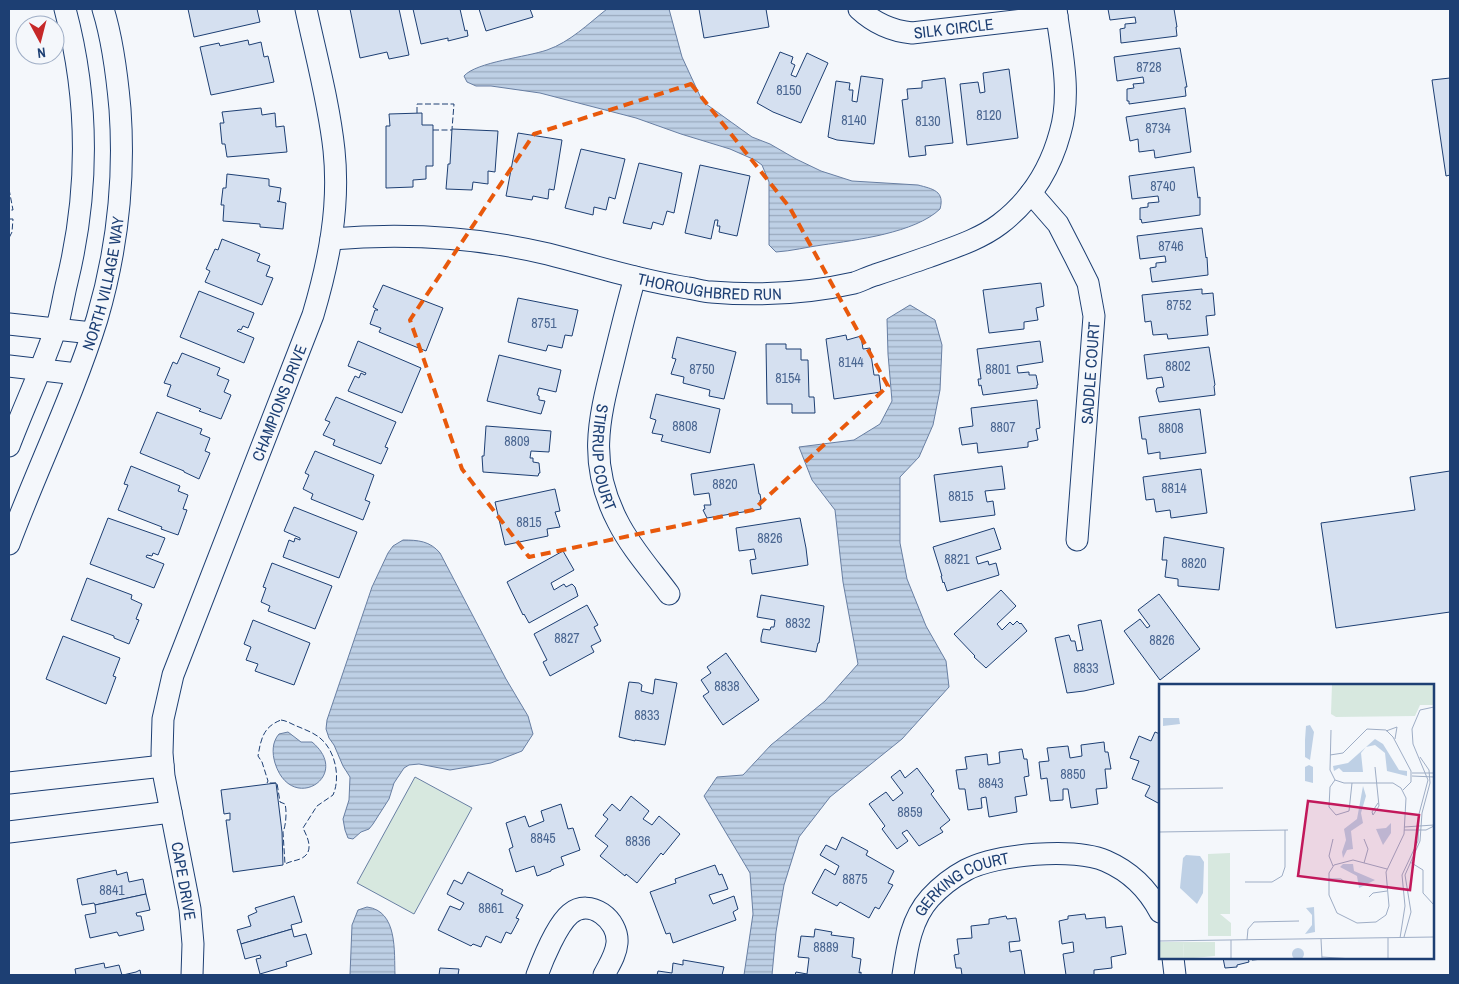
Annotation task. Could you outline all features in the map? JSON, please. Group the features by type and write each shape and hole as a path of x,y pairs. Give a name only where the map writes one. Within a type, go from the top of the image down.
{"street":[{"name":"NORTH VILLAGE WAY","path":"9,446 59,319 74,254 83,189 84,118 75,49 65,9"},
{"name":"NORTH VILLAGE WAY","path":"9,544 77,374 92,333 108,277 117,225 122,132 113,50 102,9"},
{"name":"CHAMPIONS DRIVE","path":"166,787 163,766 163,719 173,675 312,315 323,282 331,239 336,195 334,152 330,118 306,9"},
{"name":"SILK CIRCLE","path":"859,9 884,26 912,33 1056,12"},
{"name":"THOROUGHBRED RUN","path":"331,239 397,235 452,238 534,251 675,287 708,292 764,295 808,292 852,284 965,244 998,226 1031,193 1050,164 1062,127 1065,78 1056,12"},
{"name":"SADDLE COURT","path":"1031,193 1058,224 1088,282 1094,316 1077,540"},
{"name":"STIRRUP COURT","path":"634,277 603,405 599,427 599,462 606,493 618,524 669,594"},
{"path":"9,324 92,333"},
{"path":"9,366 77,374"},
{"path":"9,782 163,766"},
{"name":"CAPE DRIVE","path":"166,787 190,909 193,944 192,975"},
{"path":"9,832 171,812"},
{"name":"GERKING COURT","path":"903,975 908,944 914,925 930,898 944,884 967,869 991,861 1048,853 1083,854 1106,861 1124,871 1146,890 1159,910"},
{"path":"537,975 563,921 571,913 583,909 594,909 604,914 612,922 616,931 617,942 614,954 604,975"},
{"path":"1173,959 1175,975"}],"highlighted area":[{"path":"691,84 790,208 888,386 753,510 529,557 462,469 410,320 534,134"}],"shaded area":[{"path":"415,777 472,808 414,914 357,883"}],"water":[{"path":"607,9 669,9 682,57 700,96 706,104 752,137 770,144 821,171 852,181 918,185 928,188 936,192 941,198 940,209 916,224 901,230 851,241 776,252 769,245 769,182 762,165 755,160 730,149 636,118 540,93 491,86 476,86 467,82 464,76 470,71 490,63 538,53 555,47"},
{"path":"910,305 935,320 942,345 940,390 933,425 919,457 900,477 900,543 907,579 926,626 946,661 949,687 902,739 830,797 799,837 784,885 776,932 772,975 744,975 753,914 750,873 704,796 717,777 743,775 771,745 825,701 858,664 843,582 835,510 812,480 799,447 854,440 880,424 892,401 887,319"},
{"path":"403,540 423,542 432,546 440,553 506,679 528,716 533,734 522,751 491,763 450,770 419,764 409,765 404,768 394,783 389,799 373,824 369,829 361,832 353,839 348,838 343,819 349,800 350,777 329,738 326,729 327,720 372,587 388,553 393,546"},
{"path":"288,732 301,742 312,742 323,755 326,767 323,777 315,785 305,788 293,786 283,778 275,763 273,752 275,741 279,734"},
{"path":"367,907 377,910 389,924 394,944 395,975 350,975 352,925 358,910"}],"building":[{"path":"188,9 257,9 260,22 194,37"},
{"path":"350,9 399,9 409,55 389,59 387,52 360,58"},
{"path":"413,9 460,9 468,36 448,41 448,38 421,44"},
{"path":"479,9 530,9 533,17 486,31"},
{"path":"699,9 766,9 769,27 704,38"},
{"path":"1108,9 1174,9 1177,36 1121,43 1120,29 1125,28 1125,24 1136,23 1135,17 1110,20"},
{"path":"248,40 249,45 261,42 264,57 268,56 274,82 211,95 200,47 219,43 220,46"},
{"path":"1180,48 1187,87 1185,87 1186,96 1129,104 1129,101 1127,101 1127,89 1134,88 1133,84 1144,83 1143,77 1117,81 1114,57"},
{"path":"780,52 793,57 791,63 795,65 791,75 796,77 807,53 828,63 801,123 773,112 757,103"},
{"path":"1009,69 1018,138 967,145 960,84 978,82 980,93 985,92 983,73"},
{"path":"861,76 883,79 874,144 837,140 828,137 836,81 850,83 849,90 853,90 852,101 857,102"},
{"path":"945,78 953,143 925,146 926,155 909,157 902,100 908,99 907,89 922,88 922,81"},
{"path":"1450,78 1450,175 1446,176 1432,80"},
{"path":"261,108 262,115 275,113 276,127 284,126 287,152 227,157 225,144 222,144 220,123 224,123 222,112"},
{"path":"1185,108 1191,152 1155,158 1154,150 1139,152 1138,139 1130,141 1126,117"},
{"path":"422,113 422,125 433,125 433,166 426,166 426,179 413,180 413,187 386,188 386,126 390,126 389,114"},
{"path":"452,129 498,131 495,172 488,171 488,184 473,182 472,190 446,189"},
{"path":"518,133 562,140 554,190 549,189 548,199 533,196 532,200 506,196"},
{"path":"581,149 625,159 615,199 609,197 606,210 594,207 593,215 565,208"},
{"path":"639,163 682,173 674,213 667,211 663,225 653,222 651,229 623,223"},
{"path":"700,165 750,176 737,236 719,232 718,220 715,220 711,239 685,233"},
{"path":"1194,167 1198,198 1200,197 1200,215 1142,223 1140,220 1140,208 1148,207 1148,203 1159,202 1158,196 1132,199 1129,176"},
{"path":"227,174 269,179 269,186 281,188 279,201 286,203 283,229 260,227 260,224 223,221 224,205 221,205 223,188 226,188"},
{"path":"1202,228 1208,275 1152,282 1150,268 1156,267 1156,263 1166,262 1165,256 1140,259 1137,236"},
{"path":"222,239 260,254 257,261 270,266 266,276 273,278 262,305 205,282 210,271 206,269 215,249 218,250"},
{"path":"1041,283 1044,306 1036,308 1038,320 1024,322 1024,329 989,333 983,290"},
{"path":"383,285 443,308 426,351 379,332 381,328 370,324 375,310 378,310 373,307"},
{"path":"1202,289 1202,294 1213,293 1215,315 1206,316 1208,335 1168,339 1167,334 1153,335 1151,321 1145,322 1142,295"},
{"path":"199,291 254,313 248,328 243,326 241,330 237,331 254,338 244,363 180,337"},
{"path":"518,298 578,310 572,336 565,335 562,348 548,345 546,351 508,342"},
{"path":"846,335 847,340 861,336 863,349 870,348 874,375 879,375 881,392 834,399 826,339"},
{"path":"677,337 736,352 724,399 709,396 710,390 683,383 684,377 671,374 676,359 672,358"},
{"path":"358,341 421,368 402,413 348,391 355,376 359,378 361,373 365,375 366,373 348,366"},
{"path":"1040,341 1043,362 1017,366 1018,373 1029,372 1029,375 1036,375 1037,388 983,395 978,379 981,379 977,349"},
{"path":"766,344 786,344 786,349 801,349 801,360 808,360 809,397 814,397 815,413 792,413 792,404 767,404"},
{"path":"1209,347 1215,395 1159,402 1156,391 1157,388 1164,387 1162,377 1147,379 1144,355"},
{"path":"182,353 220,368 217,375 229,380 224,392 231,395 221,419 167,396 171,385 164,383 173,362 177,364"},
{"path":"499,355 561,370 556,392 539,388 537,395 539,400 545,401 541,414 487,401"},
{"path":"656,394 720,409 710,453 661,441 663,435 652,433 656,420 650,418"},
{"path":"336,397 396,422 385,447 388,448 381,464 333,445 335,440 323,435 330,422 325,420"},
{"path":"1037,400 1040,428 1036,429 1038,440 1028,442 1028,447 978,453 977,443 962,445 959,428 973,426 971,408"},
{"path":"1200,409 1206,453 1160,459 1160,452 1148,454 1146,439 1142,439 1139,417"},
{"path":"157,412 202,429 200,434 210,438 205,451 210,453 199,479 140,453"},
{"path":"486,426 551,431 549,452 531,451 530,458 533,458 533,462 539,463 540,473 538,476 483,472 482,456 484,456"},
{"path":"315,451 374,475 365,500 370,502 363,520 311,499 313,494 303,489 309,475 305,473"},
{"path":"754,464 761,509 707,518 703,510 705,509 704,505 711,505 709,493 694,495 691,474"},
{"path":"131,466 180,486 178,491 188,495 183,509 187,510 178,535 118,510 128,485 124,484"},
{"path":"1002,466 1005,489 985,491 987,502 993,501 995,515 940,522 934,475"},
{"path":"1201,469 1207,513 1171,518 1170,510 1156,512 1154,499 1146,500 1143,477"},
{"path":"1450,471 1450,612 1336,628 1321,523 1415,510 1410,477"},
{"path":"555,489 560,511 555,512 560,527 547,529 548,536 505,545 495,502"},
{"path":"294,507 357,532 339,578 283,557 289,540 294,542 295,538 300,540 300,538 284,531"},
{"path":"108,518 165,538 158,555 153,553 152,556 147,555 146,557 164,564 154,588 90,564"},
{"path":"800,518 808,565 752,574 750,560 756,559 754,549 739,551 736,528"},
{"path":"994,528 1001,549 976,557 978,564 988,561 989,565 996,563 999,575 947,591 933,547"},
{"path":"1164,537 1224,548 1219,590 1178,586 1178,579 1165,577 1167,560 1162,560"},
{"path":"563,551 574,570 551,583 554,590 564,584 566,587 572,584 578,596 529,623 523,615 507,582"},
{"path":"272,563 332,586 315,629 268,611 270,606 261,602 266,588 263,587"},
{"path":"87,578 132,595 131,599 142,604 136,619 139,620 129,644 114,638 114,636 71,620"},
{"path":"1001,590 1016,606 997,624 1002,630 1010,622 1013,625 1017,621 1027,631 986,668 954,634"},
{"path":"1159,594 1200,649 1160,680 1124,631 1140,619 1147,628 1150,626 1138,610"},
{"path":"761,595 824,606 816,652 761,642 763,629 770,630 771,627 774,627 775,620 757,617"},
{"path":"587,605 598,625 594,627 601,641 591,646 594,652 550,676 543,662 547,660 534,634"},
{"path":"253,620 310,643 294,685 255,671 258,664 246,660 251,647 244,644"},
{"path":"1101,620 1114,684 1067,693 1055,638 1069,635 1071,641 1075,641 1077,651 1083,650 1078,625"},
{"path":"63,636 120,658 113,676 116,677 106,704 46,679"},
{"path":"726,653 759,700 723,725 703,696 709,692 701,680 711,673 707,667"},
{"path":"655,679 677,683 665,745 619,737 629,682 639,683 642,685 641,691 653,694"},
{"path":"1155,732 1159,734 1158,803 1145,796 1150,786 1132,779 1139,761 1130,758 1139,736 1151,741"},
{"path":"1104,742 1105,752 1108,752 1111,769 1105,769 1107,788 1096,789 1098,804 1071,808 1068,789 1063,789 1063,800 1050,801 1047,778 1041,779 1039,762 1049,761 1047,748 1068,746 1070,758 1082,756 1081,745"},
{"path":"1022,749 1024,759 1027,759 1029,776 1024,777 1027,795 1015,797 1017,812 989,817 986,797 981,798 982,808 968,810 965,789 959,789 956,770 967,769 965,757 987,754 988,765 1000,763 999,752"},
{"path":"917,768 934,791 931,794 950,820 940,828 943,832 919,846 907,830 902,833 908,841 897,849 882,829 885,826 869,804 886,792 893,801 903,793 891,777 900,770 905,778"},
{"path":"276,783 282,832 283,865 233,872 226,820 230,820 230,813 224,814 221,790"},
{"path":"631,796 649,811 643,819 652,825 659,816 680,834 663,855 661,853 637,883 600,856 608,846 595,836 608,819 603,815 612,804 620,811"},
{"path":"561,804 568,829 573,828 580,850 561,857 564,865 537,876 534,866 516,872 509,849 513,847 506,823 525,816 529,827 544,821 541,811"},
{"path":"842,837 868,851 866,855 894,871 888,883 893,885 879,909 875,907 869,918 840,902 837,906 812,893 825,869 835,875 839,866 820,855 826,845 836,850"},
{"path":"715,865 719,875 722,874 728,889 709,895 713,904 734,896 738,909 733,912 736,920 673,943 670,933 666,934 650,892 676,883 675,879"},
{"path":"116,870 117,875 127,872 129,882 143,879 146,894 95,905 94,903 82,905 77,879"},
{"path":"468,872 503,890 501,894 523,905 516,918 519,919 511,934 506,932 501,943 486,936 481,947 473,944 471,946 438,930 450,906 460,910 464,903 447,894 454,880 462,884"},
{"path":"146,894 150,910 136,913 137,916 141,916 144,930 119,936 117,932 90,938 85,915 96,913 95,905"},
{"path":"294,896 302,922 291,925 292,929 241,944 237,930 251,926 248,916 257,912 255,908"},
{"path":"1085,914 1086,919 1105,917 1106,928 1122,926 1126,954 1111,957 1112,968 1094,970 1094,975 1066,975 1063,954 1074,952 1073,942 1062,944 1059,921 1068,919 1068,916"},
{"path":"1006,916 1007,919 1016,918 1020,941 1009,942 1010,952 1021,950 1025,975 962,975 961,968 956,968 954,955 959,954 957,939 972,938 971,926 989,924 989,919"},
{"path":"292,929 294,937 306,934 312,954 286,962 287,966 260,974 256,959 261,958 260,955 245,959 241,944"},
{"path":"815,929 832,932 831,935 854,938 852,957 861,959 859,973 861,972 861,975 795,975 796,972 807,974 809,958 798,957 801,936 814,937"},
{"path":"1223,959 1248,959 1249,962 1237,965 1237,967 1225,968"},
{"path":"683,960 724,967 722,975 657,975 658,971 672,973 673,963 683,965"},
{"path":"104,963 105,968 119,965 122,975 76,975 75,969"},
{"path":"440,968 459,969 458,975 439,975"},
{"path":"140,970 141,975 123,975 136,972"}],"fence":[{"path":"417,113 417,104 454,104 452,129"},
{"path":"433,130 452,130"},
{"path":"9,189 13,210 9,210"},
{"path":"9,219 13,219 12,232 9,238"},
{"path":"281,720 307,730 320,738 333,757 336,772 333,795 317,806 303,828 309,845 308,853 300,859 285,864 283,832 286,818 285,804 280,802 277,783 267,783 262,762 258,756 264,734 270,726 281,720"}]}
